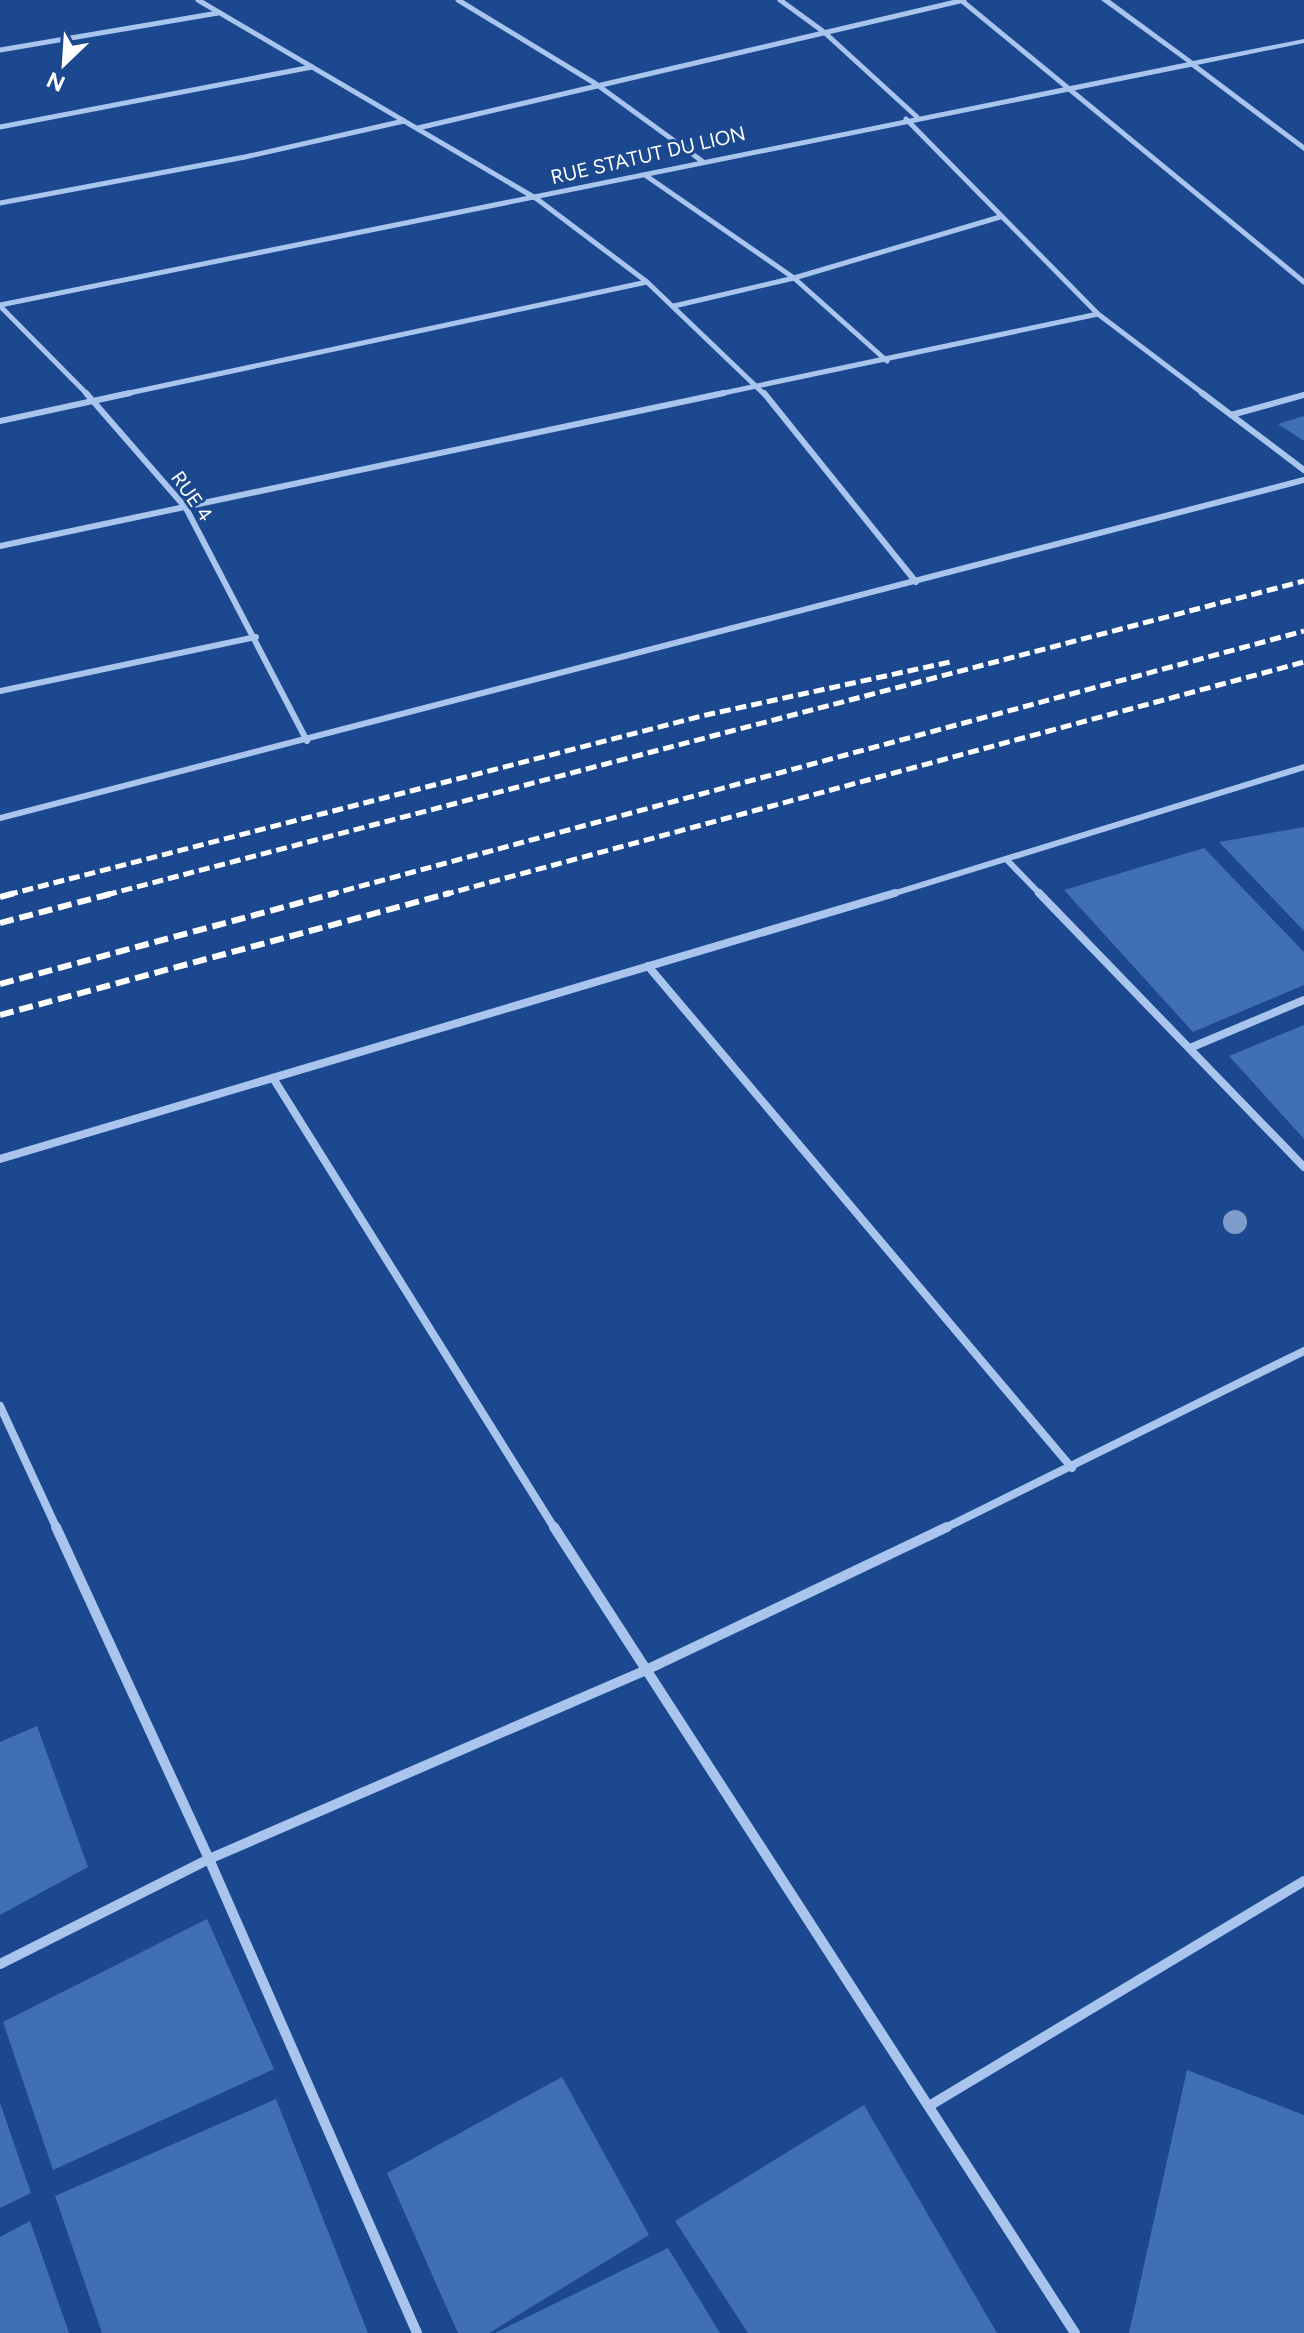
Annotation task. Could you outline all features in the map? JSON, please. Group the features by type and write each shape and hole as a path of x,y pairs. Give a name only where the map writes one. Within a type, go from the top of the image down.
{"street":[{"path":"198,0 537,199 647,282 757,385 916,582"},
{"path":"458,0 596,84 702,161"},
{"path":"780,0 824,32 917,117"},
{"path":"417,129 596,84 962,0 1304,282"},
{"path":"1105,0 1304,148"},
{"path":"0,50 218,13"},
{"name":"RUE STATUT DU LION","path":"0,305 537,199 702,161 1304,41"},
{"path":"0,127 312,67"},
{"path":"906,119 1098,314 1304,470"},
{"path":"0,203 245,157 404,121"},
{"path":"645,175 794,278 887,361"},
{"path":"674,306 794,278 1000,217"},
{"path":"0,421 96,403 647,282"},
{"name":"RUE 4","path":"0,305 96,403 186,508 256,637 307,741"},
{"path":"0,546 1098,314"},
{"path":"1231,415 1304,395"},
{"path":"0,818 307,741 1304,480"},
{"path":"0,691 256,637"},
{"path":"0,1159 1007,860 1304,767"},
{"path":"1007,860 1304,1167"},
{"path":"648,966 1072,1468"},
{"path":"1190,1048 1304,1000"},
{"path":"273,1078 644,1671 1075,2333"},
{"path":"0,1964 209,1859 644,1671 1072,1468 1304,1351"},
{"path":"0,1406 209,1859 417,2333"},
{"path":"929,2106 1304,1881"}],"building":[{"path":"1304,416 1304,441 1278,424"},
{"path":"1304,827 1304,931 1219,842"},
{"path":"1204,848 1304,952 1304,985 1193,1032 1064,890"},
{"path":"1304,1025 1304,1139 1229,1056"},
{"path":"37,1726 88,1867 0,1915 0,1742"},
{"path":"207,1919 274,2069 53,2170 3,2022"},
{"path":"1187,2070 1304,2115 1304,2333 1129,2333"},
{"path":"562,2077 649,2235 489,2333 458,2333 387,2173"},
{"path":"276,2099 368,2333 102,2333 55,2196"},
{"path":"0,2103 31,2193 0,2208"},
{"path":"864,2105 997,2333 748,2333 675,2221"},
{"path":"30,2221 69,2333 0,2333 0,2237"},
{"path":"668,2248 720,2333 495,2333"}],"railway":[{"path":"106,895 1304,581"},
{"path":"328,895 1304,631"},
{"path":"7,895 706,715 950,662"},
{"path":"443,895 1304,662"},
{"path":"0,897 15,893"},
{"path":"0,923 114,893"},
{"path":"0,984 336,893"},
{"path":"0,1015 450,893"}]}
